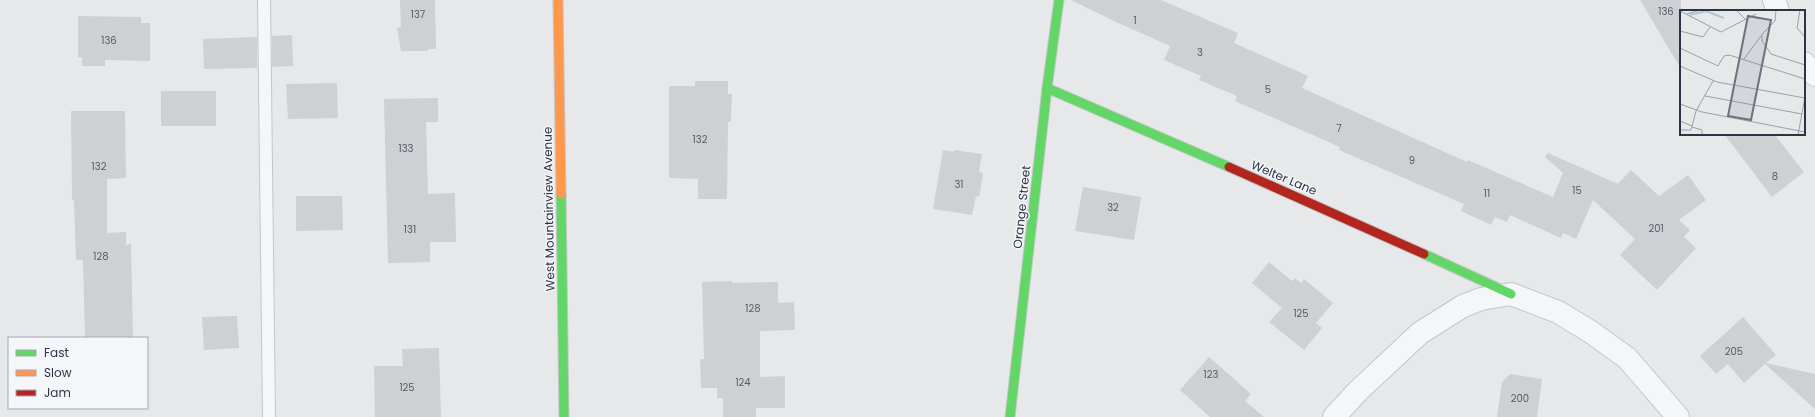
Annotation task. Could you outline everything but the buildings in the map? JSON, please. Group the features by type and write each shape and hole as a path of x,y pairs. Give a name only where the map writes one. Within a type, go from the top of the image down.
{"street":[{"name":"West Mountainview Avenue","path":"558,0 564,417"},
{"name":"Orange Street","path":"1010,417 1047,88 1059,0"},
{"path":"1774,0 1778,10"},
{"path":"1805,64 1815,75"},
{"name":"Welter Lane","path":"1047,88 1355,222 1511,294"},
{"path":"1334,417 1358,391 1420,333 1463,306 1481,300 1511,294 1558,312 1591,332 1627,358 1678,417"}],"lane":[{"path":"264,0 269,417"}],"traffic: fast":[{"path":"1010,417 1047,88 1059,0"},
{"path":"1047,88 1229,167"},
{"path":"561,194 564,417"},
{"path":"1424,254 1511,294"}],"traffic: slow":[{"path":"558,0 561,194"}],"traffic: jam":[{"path":"1229,167 1424,254"}]}
